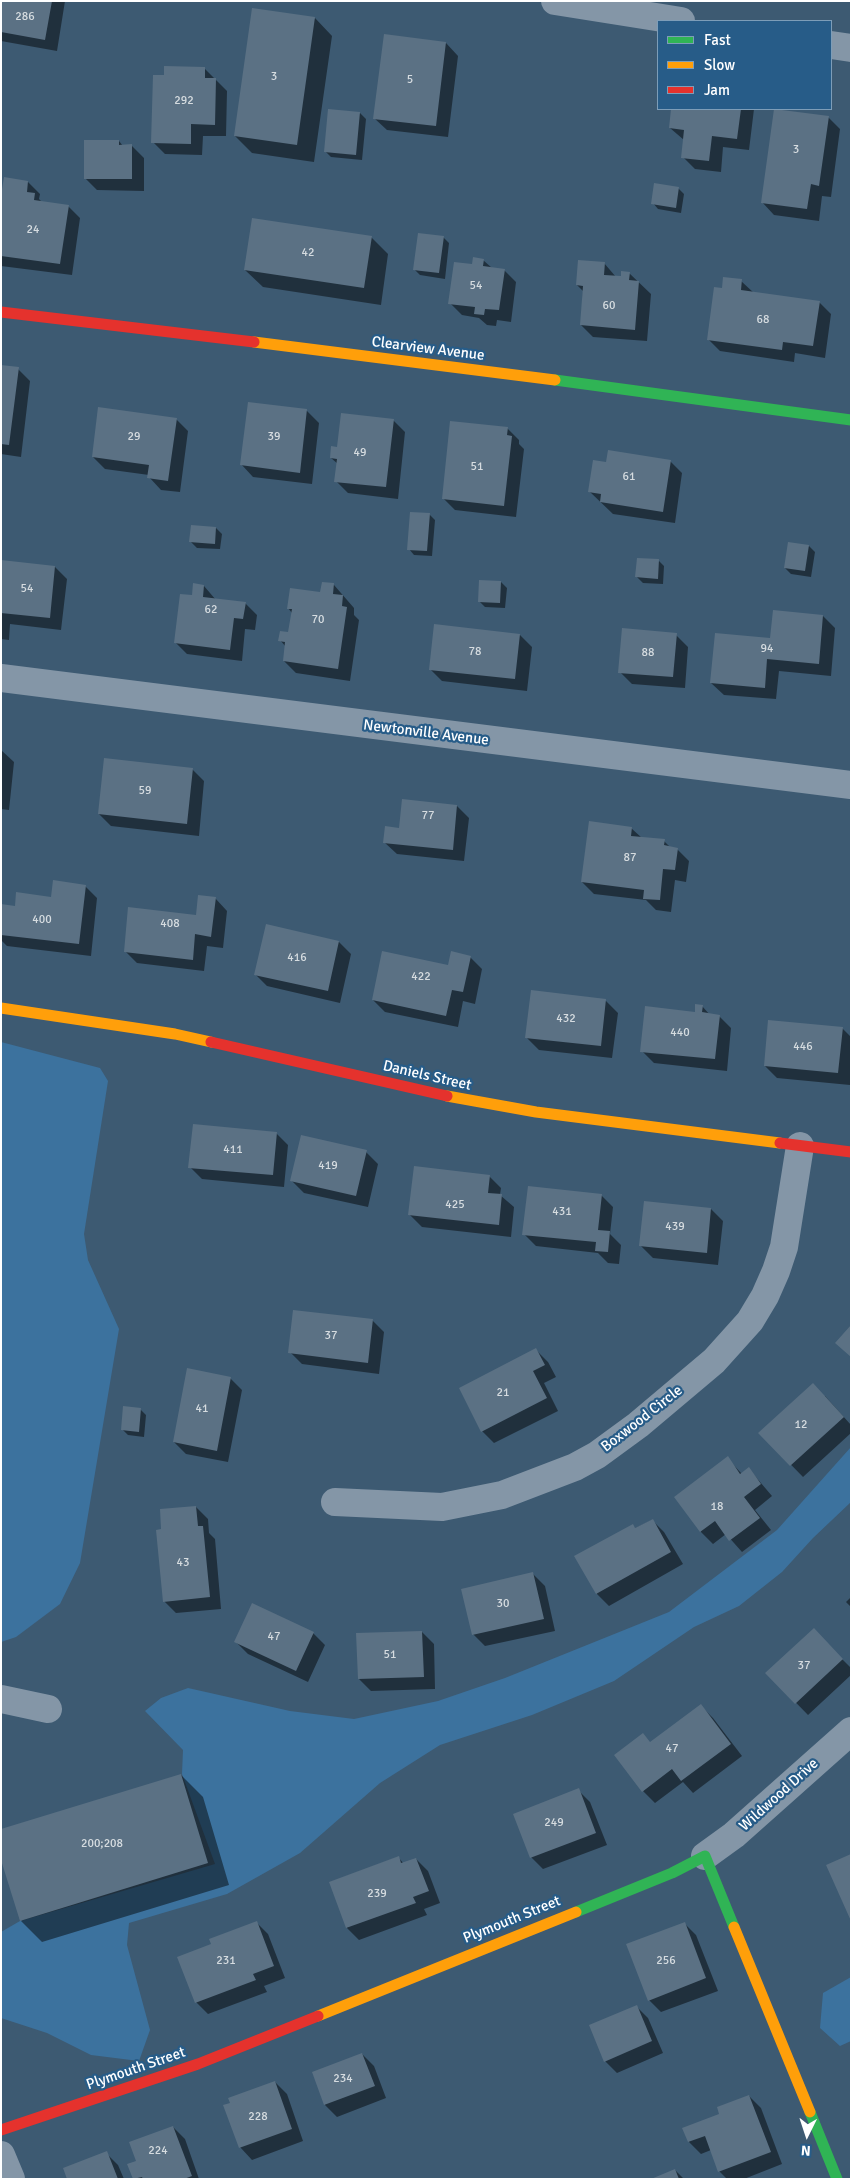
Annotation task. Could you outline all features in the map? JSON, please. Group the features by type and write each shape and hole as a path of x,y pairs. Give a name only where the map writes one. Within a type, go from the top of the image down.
{"street":[{"path":"555,1 675,20"},
{"path":"832,45 851,48"},
{"name":"Clearview Avenue","path":"1,312 433,364 851,418"},
{"name":"Newtonville Avenue","path":"1,678 851,785"},
{"name":"Daniels Street","path":"1,1008 175,1034 468,1101 536,1112 851,1152"},
{"name":"Boxwood Circle","path":"335,1502 442,1507 502,1496 574,1467 596,1455 638,1425 714,1361 750,1321 765,1296 776,1272 784,1247 800,1146"},
{"path":"1,1699 48,1709"},
{"name":"Wildwood Drive","path":"704,1856 734,1835 851,1731"},
{"path":"704,1856 837,2179"},
{"name":"Plymouth Street","path":"1,2130 198,2064 672,1873 704,1856"},
{"path":"1,2155 11,2179"}],"shaded area":[{"path":"1,1042 100,1068 108,1081 84,1234 88,1260 119,1329 80,1563 60,1604 16,1637 1,1642"},
{"path":"851,1447 851,1502 813,1538 782,1572 739,1606 694,1627 614,1681 532,1715 440,1745 380,1783 300,1853 227,1894 129,1923 127,1945 150,2030 139,2061 91,2055 47,2033 1,2018 1,1932 20,1921 215,1864 182,1774 183,1750 145,1711 161,1698 188,1688 290,1711 354,1719 438,1701 505,1678 669,1612 777,1530"},
{"path":"851,1977 851,2041 840,2046 820,2028 823,1993"}],"building":[{"path":"1,1 52,1 45,40 1,32"},
{"path":"252,8 315,17 297,145 234,136"},
{"path":"384,34 446,42 436,126 373,119"},
{"path":"164,66 205,67 205,78 216,78 215,125 191,124 191,144 151,143 153,75 164,75"},
{"path":"328,109 360,112 356,155 324,152"},
{"path":"671,110 741,110 737,139 712,136 709,161 681,158 684,130 669,128"},
{"path":"774,110 829,116 819,186 811,184 807,209 761,203"},
{"path":"84,140 119,140 119,145 132,144 132,179 84,179"},
{"path":"4,177 28,181 27,192 35,193 34,200 69,205 60,264 1,256 1,195"},
{"path":"654,183 679,187 676,208 651,204"},
{"path":"252,218 372,236 364,288 244,270"},
{"path":"418,233 444,236 439,273 413,270"},
{"path":"473,257 484,259 483,266 505,269 499,310 485,309 484,315 474,314 475,307 448,304 454,262 472,264"},
{"path":"578,260 605,262 604,275 621,276 621,271 630,272 629,280 639,281 635,330 580,325 583,286 576,285"},
{"path":"723,277 742,279 741,290 820,301 813,346 783,342 782,350 707,340 714,287 722,288"},
{"path":"1,365 19,367 9,445 1,444"},
{"path":"248,402 307,409 300,473 240,465"},
{"path":"98,407 177,418 168,481 147,478 149,465 92,457"},
{"path":"341,413 394,419 386,487 334,482 337,459 330,458 331,446 337,447"},
{"path":"450,421 508,427 507,435 512,436 504,506 442,499"},
{"path":"608,450 671,460 663,512 600,502 601,494 588,492 593,460 606,462"},
{"path":"410,512 430,513 427,551 407,550"},
{"path":"191,525 216,527 215,544 189,542"},
{"path":"788,542 809,545 805,571 784,568"},
{"path":"637,558 659,559 658,579 635,577"},
{"path":"1,560 55,566 50,618 1,613"},
{"path":"479,580 501,581 500,603 478,602"},
{"path":"322,582 334,583 333,594 343,595 342,606 347,607 338,669 283,661 285,642 278,641 280,631 288,632 292,609 287,609 290,588 320,592"},
{"path":"193,583 204,585 203,597 246,602 243,619 234,618 230,650 174,643 180,594 192,595"},
{"path":"773,610 823,615 819,664 767,659 765,688 710,683 715,633 770,638"},
{"path":"434,624 520,634 515,679 429,670"},
{"path":"622,628 677,633 673,677 618,673"},
{"path":"104,758 193,768 187,824 98,814"},
{"path":"402,799 457,805 453,850 383,843 385,826 399,828"},
{"path":"589,821 632,827 631,836 665,839 664,845 678,848 675,870 663,869 660,900 643,899 644,890 581,882"},
{"path":"53,880 86,885 79,944 1,935 1,904 15,906 16,892 51,897"},
{"path":"198,895 216,897 211,937 195,934 193,960 124,952 128,907 196,915"},
{"path":"266,924 339,941 328,991 254,975"},
{"path":"382,951 448,965 451,951 471,956 463,992 452,990 446,1016 372,1000"},
{"path":"531,990 606,999 601,1046 525,1038"},
{"path":"695,1004 703,1005 702,1012 720,1015 715,1059 640,1052 645,1006 695,1012"},
{"path":"768,1020 843,1027 838,1073 764,1066"},
{"path":"193,1124 277,1132 273,1175 188,1168"},
{"path":"301,1135 367,1150 356,1196 290,1181"},
{"path":"414,1166 490,1175 488,1193 502,1194 499,1225 408,1215"},
{"path":"528,1186 602,1194 598,1230 610,1231 608,1252 595,1251 596,1242 522,1235"},
{"path":"644,1201 711,1208 707,1253 639,1246"},
{"path":"293,1310 373,1319 368,1363 288,1353"},
{"path":"851,1325 851,1357 835,1343"},
{"path":"536,1348 545,1365 533,1371 547,1398 481,1432 459,1388"},
{"path":"187,1368 231,1377 217,1451 173,1442"},
{"path":"813,1383 844,1417 790,1466 758,1433"},
{"path":"123,1406 141,1408 139,1432 121,1430"},
{"path":"728,1456 740,1474 749,1467 761,1484 744,1497 760,1518 729,1541 715,1521 700,1532 674,1497"},
{"path":"196,1506 198,1526 203,1526 210,1597 163,1602 156,1530 161,1529 160,1509"},
{"path":"653,1519 671,1552 596,1594 574,1556 633,1524 635,1528"},
{"path":"533,1572 544,1619 472,1635 461,1589"},
{"path":"252,1603 314,1632 296,1671 234,1642"},
{"path":"814,1628 843,1659 795,1704 765,1673"},
{"path":"422,1631 424,1677 358,1679 356,1633"},
{"path":"701,1704 731,1744 681,1781 672,1769 642,1792 614,1755 643,1733 650,1742"},
{"path":"181,1774 208,1863 20,1921 1,1860 1,1829"},
{"path":"579,1788 596,1833 530,1858 513,1814"},
{"path":"851,1854 851,1921 826,1865"},
{"path":"399,1856 401,1863 416,1858 429,1891 413,1897 416,1903 346,1928 329,1882"},
{"path":"257,1921 274,1966 253,1974 256,1980 195,2003 177,1957 211,1944 209,1939"},
{"path":"685,1922 706,1978 648,2001 626,1944"},
{"path":"637,2005 652,2041 604,2062 589,2025"},
{"path":"362,2053 375,2086 324,2105 312,2072"},
{"path":"275,2081 292,2129 239,2148 223,2105 230,2103 228,2098"},
{"path":"749,2095 771,2152 718,2172 705,2136 688,2142 682,2128 719,2114 717,2107"},
{"path":"173,2126 192,2176 184,2179 143,2179 142,2177 133,2179 127,2164 136,2161 129,2142"},
{"path":"107,2151 118,2179 67,2179 63,2168"},
{"path":"675,2169 679,2179 651,2179"}],"traffic: fast":[{"path":"555,380 851,420"},
{"path":"576,1912 672,1873 705,1856 734,1927"},
{"path":"810,2112 837,2179"}],"traffic: slow":[{"path":"254,342 555,380"},
{"path":"1,1008 175,1034 211,1042"},
{"path":"447,1096 536,1112 780,1143"},
{"path":"318,2016 576,1912"},
{"path":"734,1927 810,2112"}],"traffic: jam":[{"path":"1,312 254,342"},
{"path":"211,1042 447,1096"},
{"path":"780,1143 851,1152"},
{"path":"1,2130 198,2064 318,2016"}]}
